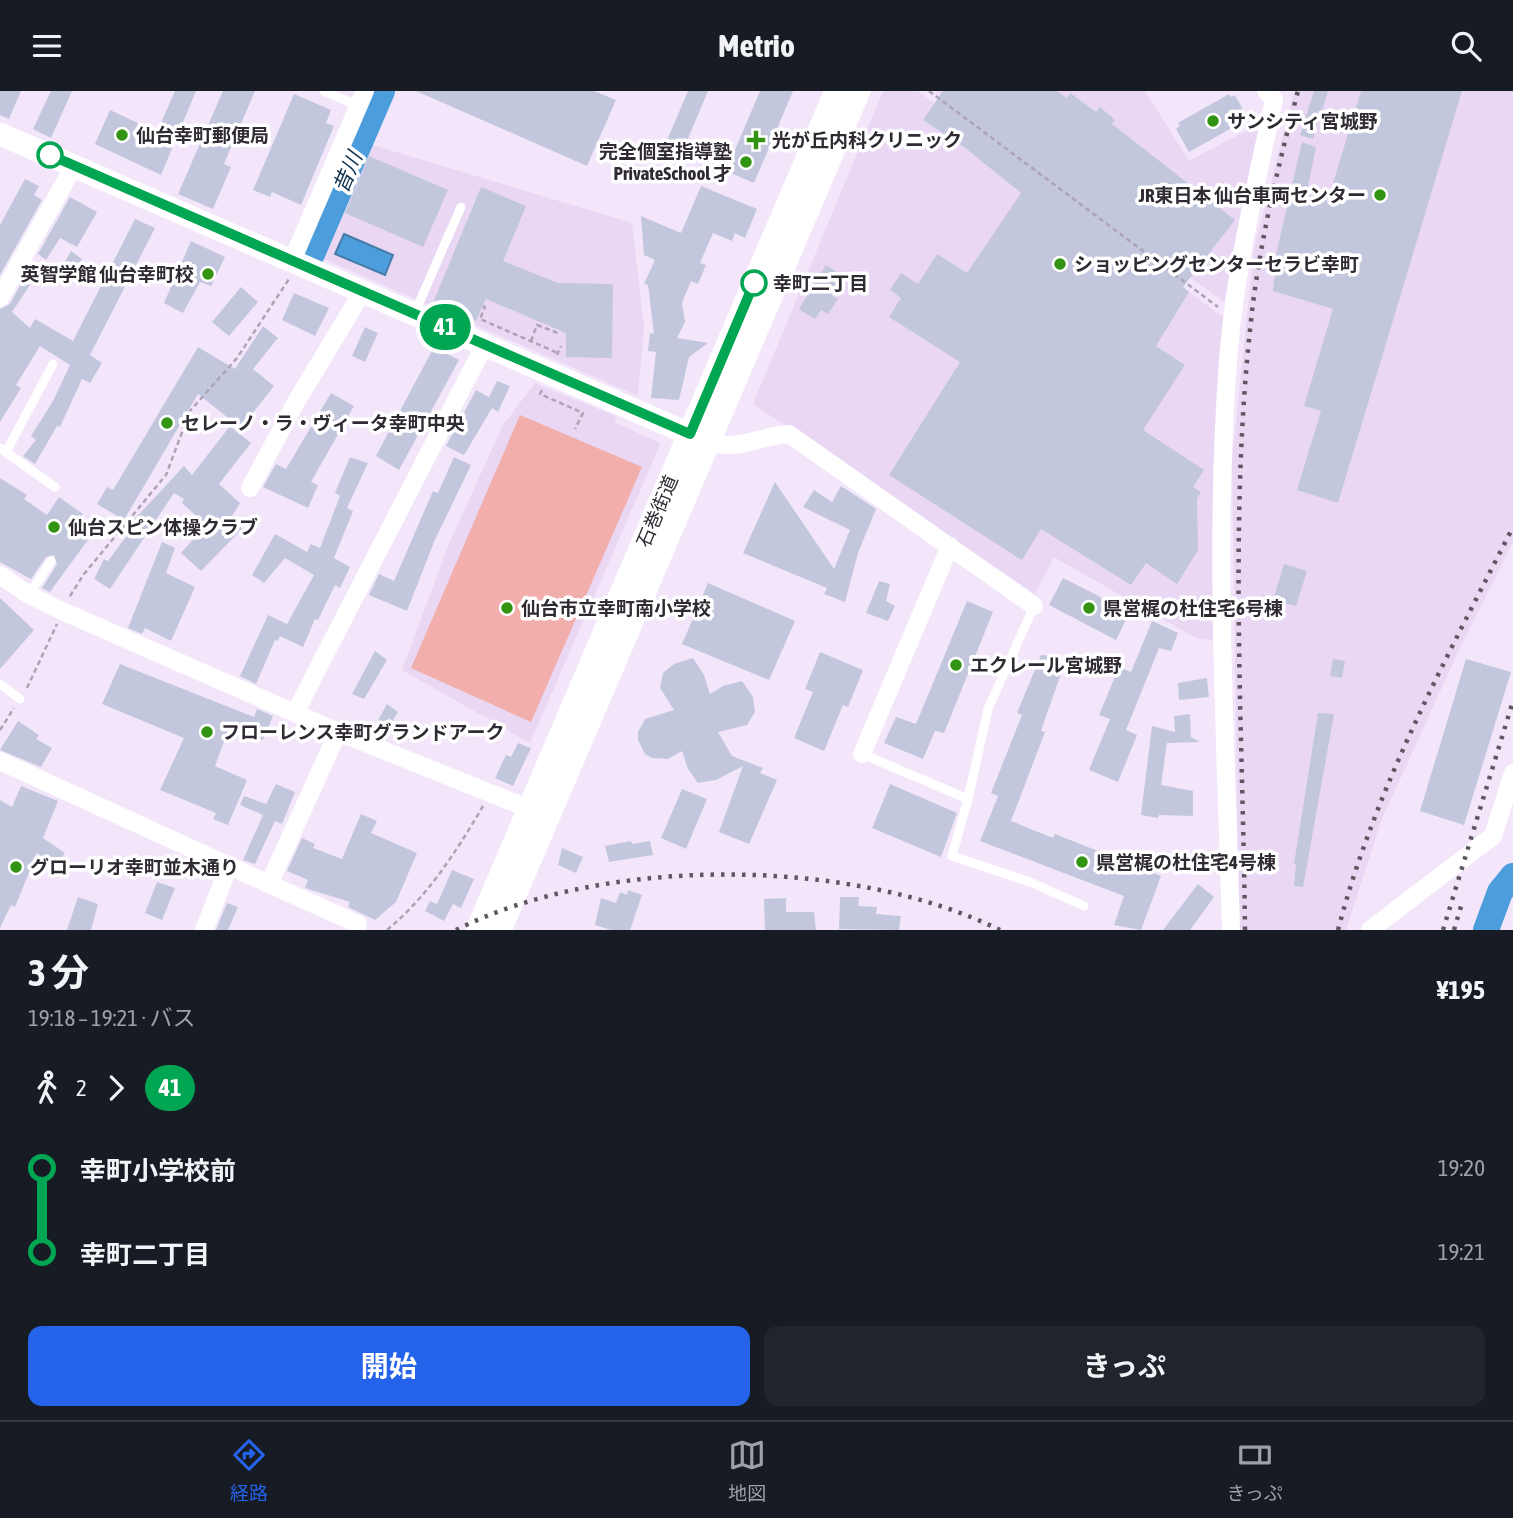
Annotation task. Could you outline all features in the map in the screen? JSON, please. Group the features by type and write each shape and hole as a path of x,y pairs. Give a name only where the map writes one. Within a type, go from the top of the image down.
{"street":[{"name":"石巻街道","path":"500,930 700,438 836,91"},
{"name":"石巻街道","path":"477,930 859,91"},
{"path":"1231,930 1221,522 1229,347 1250,214 1275,99 1266,91"},
{"path":"292,268 362,99"},
{"path":"0,134 292,268 363,291 700,438 729,447 750,445 769,436 789,434 1034,607"},
{"path":"0,298 74,166"},
{"path":"250,488 296,401 363,291"},
{"path":"296,711 485,344"},
{"path":"862,754 950,546"},
{"path":"0,575 29,595 62,611 296,711 338,732 530,809"},
{"path":"269,884 338,732"},
{"path":"0,761 358,924"},
{"path":"1370,930 1493,836 1513,772"},
{"path":"204,930 229,866"}],"lane":[{"path":"324,91 362,99"},
{"path":"415,314 461,207"},
{"path":"53,364 3,450 55,487"},
{"path":"29,595 51,561"},
{"path":"1034,607 988,709 968,799 951,856 1030,882 1084,907"},
{"path":"0,684 20,699"},
{"path":"862,754 968,799"}],"path":[{"path":"929,91 1234,318"},
{"path":"0,730 40,664 62,611 84,574 166,475 190,411 237,358 292,268"},
{"path":"483,306 485,307 480,319 558,353"},
{"path":"531,341 537,325 558,333"},
{"path":"540,394 583,413 575,429"},
{"path":"387,930 413,909 459,847 489,794"}],"shaded area":[{"path":"883,91 918,91 1223,317 1213,641 1196,638 1054,557 1035,594 753,404"},
{"path":"935,91 1145,91 1189,161 1261,123 1224,302"},
{"path":"1294,91 1513,91 1513,542 1459,650 1381,821 1346,930 1239,930 1232,460 1254,249"},
{"path":"366,143 632,223 644,327 638,396 319,257"},
{"name":"仙台市立幸町南小学校","path":"535,383 615,416 616,423 660,445 530,743 402,670 448,546 503,425"},
{"name":"仙台市立幸町南小学校","path":"520,415 642,467 531,722 411,668"}],"water":[{"path":"344,234 393,255 385,275 335,254"}],"building":[{"path":"0,91 21,91 9,119 0,115"},
{"path":"51,91 72,91 51,138 33,129"},
{"path":"175,91 196,91 161,175 95,144 110,110 157,132"},
{"path":"223,91 255,91 224,164 231,167 213,209 178,194"},
{"path":"416,91 594,91 616,100 587,166"},
{"path":"688,91 708,91 679,160 662,152"},
{"path":"760,91 793,91 754,183 726,171"},
{"path":"943,91 1057,91 1067,98 1070,93 1096,112 1100,107 1115,120 1112,124 1235,220 1183,287 1189,292 1156,346 1185,365 1143,430 1204,470 1193,487 1201,492 1197,499 1198,550 1177,584 1146,563 1131,585 1041,529 1022,560 889,475 960,362 889,317 901,298 890,290 901,273 918,284 937,254 967,273 1021,193 964,147 923,120"},
{"path":"1314,91 1328,91 1313,139 1300,135"},
{"name":"JR東日本 仙台車両センター","path":"1361,91 1462,91 1338,503 1297,490 1321,411 1304,406 1333,309 1273,291 1277,250 1302,142 1316,147 1306,196 1328,200"},
{"path":"294,94 331,110 326,123 334,126 301,205 272,192 270,197 253,190"},
{"name":"サンシティ宮城野","path":"1229,94 1231,97 1235,95 1248,119 1189,152 1176,129 1180,126 1178,123"},
{"path":"369,156 448,190 423,247 345,213"},
{"path":"25,179 39,186 34,195 42,200 0,275 0,225"},
{"path":"701,186 757,209 745,238 735,233 732,241 713,233 700,263 706,265 698,284 691,281 682,303 685,322 677,338 708,343 689,357 679,400 651,398 656,352 648,351 650,333 654,334 648,285 644,284 655,260 644,255 641,216 681,233"},
{"path":"481,187 526,206 503,261 558,283 613,284 612,358 566,357 566,333 486,299 476,321 433,303"},
{"path":"70,197 97,212 77,247 60,238 46,260 38,254"},
{"path":"135,219 155,228 90,355 102,363 90,383 82,379 60,427 57,426 35,464 23,456 36,440 31,436 53,401 70,365 40,346 16,385 21,388 0,422 0,309 10,304 23,280 30,285 12,312 30,328 35,319 73,341"},
{"path":"191,241 225,257 211,286 200,282 183,313 164,303"},
{"path":"71,251 82,259 70,278 60,271"},
{"path":"826,265 843,276 831,295 838,299 828,314 821,310 815,319 799,309"},
{"path":"241,287 258,302 229,336 212,322"},
{"path":"294,293 329,308 315,336 282,320"},
{"path":"263,326 278,338 253,369 274,386 241,428 198,394 124,520 97,504 107,487 113,490 198,347 235,369"},
{"path":"365,327 378,333 365,362 352,356"},
{"path":"434,347 459,360 399,470 376,456"},
{"path":"497,381 510,386 498,412 492,408 464,455 446,446 476,390 489,397"},
{"path":"331,393 354,406 311,482 318,485 308,508 263,487 276,464 286,469"},
{"path":"230,426 251,443 219,484 240,503 232,516 242,529 201,571 181,553 206,525 182,503 184,499 174,493 110,589 94,579 104,559 108,561 134,526 130,524 184,466 192,475"},
{"path":"350,457 368,463 347,508 353,511 334,558 350,567 340,588 335,585 318,620 315,619 303,647 280,636 278,641 275,640 256,684 240,676 268,615 287,624 314,575 285,558 264,583 252,575 275,534 307,552 311,544 320,548 340,496 335,493"},
{"path":"454,457 471,465 434,542 407,611 369,595 379,574 394,581 433,491 438,493"},
{"path":"0,478 27,495 24,499 47,515 59,497 83,514 78,521 93,533 50,592 42,588 57,564 54,555 46,557 31,579 0,562"},
{"path":"775,482 834,569 850,530 803,507 814,490 832,502 841,486 876,509 858,553 845,602 824,594 827,588 743,553"},
{"path":"162,542 175,548 166,573 195,587 171,641 145,628 142,634 128,628"},
{"path":"1284,564 1307,571 1296,606 1273,600"},
{"name":"県営梶の杜住宅6号棟","path":"1063,578 1130,612 1116,640 1049,605"},
{"path":"879,581 890,584 886,601 895,606 888,621 866,613"},
{"path":"708,583 795,621 769,680 682,644"},
{"path":"0,598 34,630 0,669"},
{"name":"エクレール宮城野","path":"967,601 993,612 944,733 935,731 923,759 884,743 896,717 916,724"},
{"path":"1152,621 1178,633 1171,651 1159,648 1126,730 1137,735 1118,782 1089,770 1110,719 1099,715 1119,667 1131,672"},
{"path":"375,651 387,660 364,699 352,694"},
{"path":"820,652 863,670 848,707 843,705 824,751 794,738 813,692 805,689"},
{"path":"1041,655 1054,656 1064,665 1041,731 1045,732 1011,821 1053,838 1055,834 1161,876 1141,930 1114,925 1124,896 980,841 998,796 991,793 1022,715 1017,713"},
{"path":"693,658 704,675 710,694 723,686 742,681 753,697 755,712 747,725 718,732 732,756 763,768 760,773 777,780 749,844 719,832 743,766 716,780 698,783 688,769 682,751 668,759 652,758 645,754 638,740 638,732 645,719 674,710 660,688 663,673 674,664"},
{"path":"1333,659 1345,661 1342,678 1330,676"},
{"path":"1466,659 1511,672 1464,825 1420,811"},
{"name":"フローレンス幸町グランドアーク","path":"120,664 254,717 257,709 273,716 263,740 229,728 215,766 247,780 228,825 213,819 216,813 160,790 184,738 102,704"},
{"path":"1207,678 1209,697 1179,700 1178,683"},
{"path":"387,704 398,712 385,733 375,726"},
{"path":"1318,713 1334,714 1303,887 1294,886 1294,864"},
{"path":"1190,714 1191,737 1200,742 1167,743 1161,785 1193,791 1193,816 1159,815 1158,818 1141,815 1152,726 1175,732 1174,716"},
{"path":"18,721 39,735 36,739 52,748 41,767 0,750"},
{"path":"518,743 531,748 513,786 495,778 506,755 511,757"},
{"path":"276,784 295,792 282,824 275,821 255,864 243,860 263,815 240,805 244,796 266,804"},
{"path":"890,784 957,813 941,857 872,828"},
{"name":"グローリオ幸町並木通り","path":"21,786 58,801 43,838 65,853 55,866 37,853 15,907 11,905 0,928 0,800 12,807"},
{"path":"682,789 707,799 686,849 661,838"},
{"path":"361,814 377,821 371,833 417,853 396,902 375,920 348,907 350,902 305,888 308,880 287,871 302,838 315,844 313,848 342,859"},
{"path":"631,841 632,844 650,841 653,855 609,862 605,846"},
{"path":"562,848 583,857 576,873 558,865"},
{"path":"452,870 474,879 461,908 453,904 444,921 425,911 430,901 437,904"},
{"path":"157,882 175,888 162,920 145,913"},
{"path":"1198,884 1214,897 1190,930 1163,930"},
{"path":"628,890 642,895 630,930 611,930 595,925 601,898 616,903 620,892 627,895"},
{"path":"78,897 98,904 91,930 67,930"},
{"path":"840,897 859,897 858,906 877,907 876,914 901,916 899,930 839,929"},
{"path":"786,898 786,912 814,912 816,930 765,930 764,899"},
{"path":"227,903 238,907 228,930 216,930"}],"waterway":[{"name":"昔川","path":"312,254 382,91"},
{"path":"1486,930 1500,892 1513,876"}],"railway":[{"path":"1245,930 1239,630 1240,480 1244,405 1250,330 1263,240 1298,91"},
{"path":"1338,930 1353,877 1392,774 1438,674 1513,527"},
{"path":"1443,930 1513,701"},
{"path":"456,930 516,905 583,888 654,878 728,875 802,878 873,889 940,906 1000,930"},
{"path":"1454,930 1462,903"}],"bus line":[{"name":"41","path":"50,155 690,434 754,283"}],"place":[{"name":"サンシティ宮城野","path":"1213,121"},
{"name":"仙台幸町郵便局","path":"122,135"},
{"name":"光が丘内科クリニック","path":"756,140"},
{"name":"完全個室指導塾 PrivateSchool 才","path":"746,162"},
{"name":"JR東日本 仙台車両センター","path":"1380,195"},
{"name":"ショッピングセンターセラビ幸町","path":"1060,264"},
{"name":"英智学館 仙台幸町校","path":"208,274"},
{"name":"幸町二丁目","path":"754,283"},
{"name":"セレーノ・ラ・ヴィータ幸町中央","path":"167,423"},
{"name":"仙台スピン体操クラブ","path":"54,527"},
{"name":"仙台市立幸町南小学校","path":"507,608"},
{"name":"県営梶の杜住宅6号棟","path":"1089,608"},
{"name":"エクレール宮城野","path":"956,665"},
{"name":"フローレンス幸町グランドアーク","path":"207,732"},
{"name":"県営梶の杜住宅4号棟","path":"1082,862"},
{"name":"グローリオ幸町並木通り","path":"16,867"}]}
